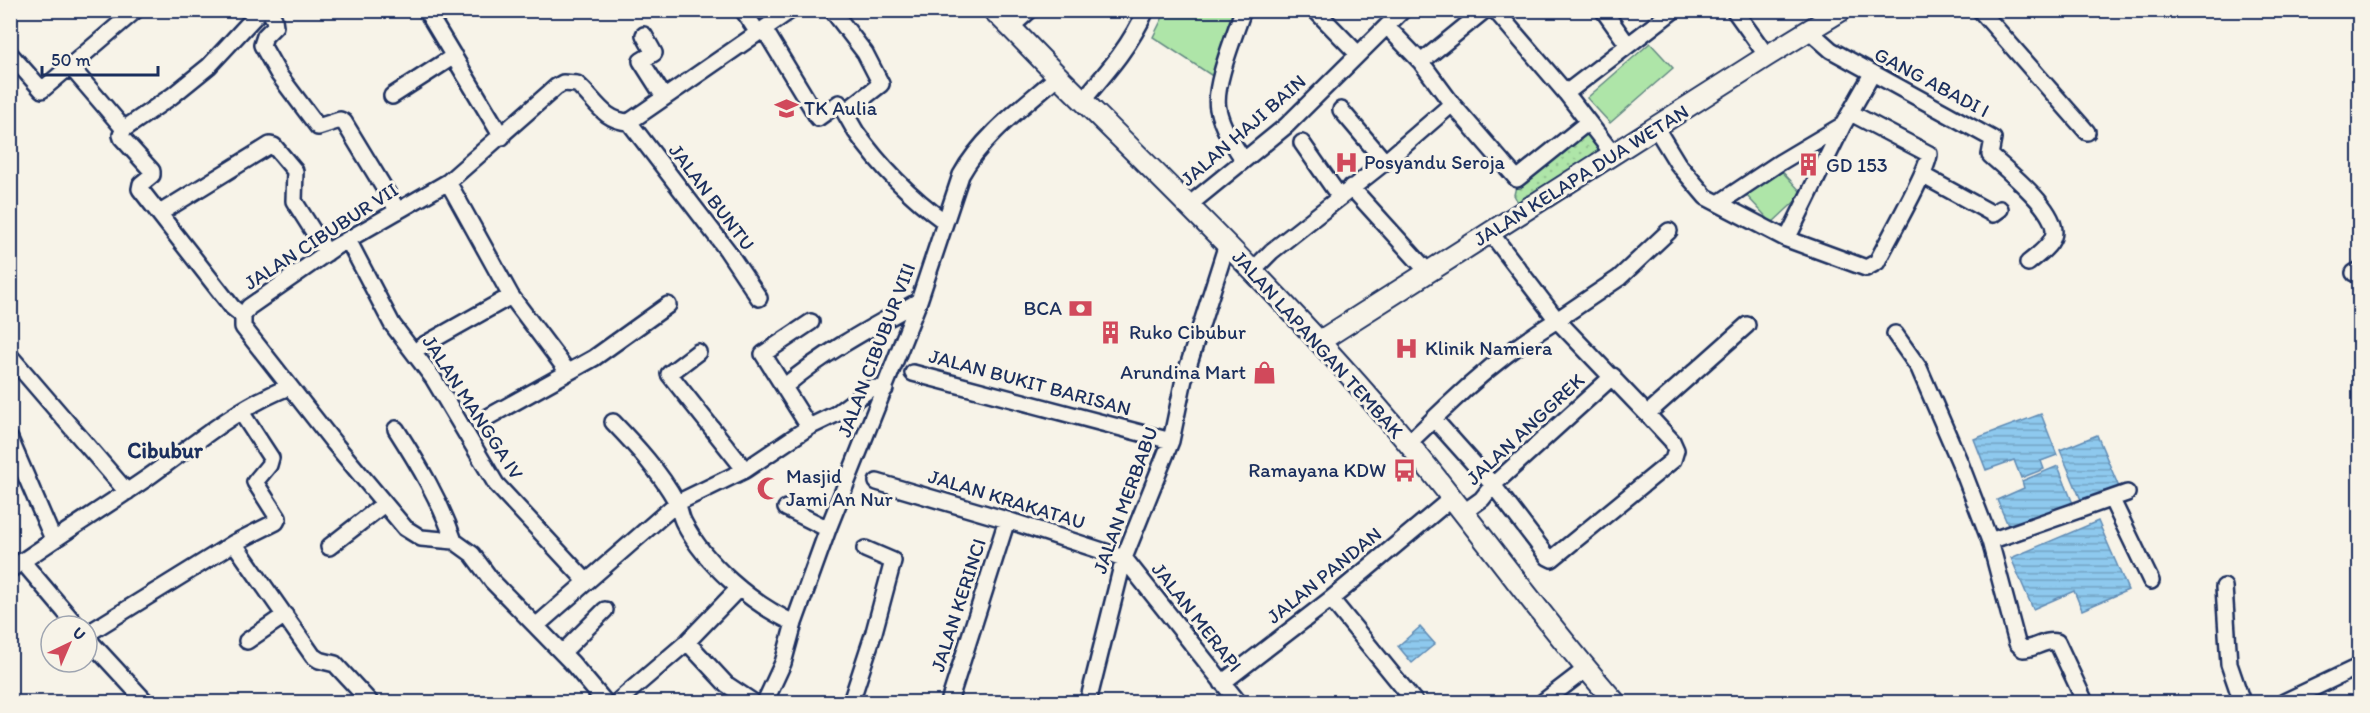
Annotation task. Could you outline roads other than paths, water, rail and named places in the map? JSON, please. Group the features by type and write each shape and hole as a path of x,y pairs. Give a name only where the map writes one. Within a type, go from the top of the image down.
{"street":[{"path":"10,54 42,90 136,10"},
{"path":"243,316 232,307 140,189 141,184 152,175 152,171 121,135 124,129 172,96 209,66 261,10"},
{"path":"269,10 275,26 265,36 262,45 279,75 318,127 340,120 344,122 398,211"},
{"path":"743,10 761,31 818,118 839,103 857,132 900,184 924,207 945,222"},
{"path":"629,122 791,10"},
{"path":"832,10 865,53 881,84 845,112"},
{"name":"JALAN LAPANGAN TEMBAK","path":"993,10 1189,205 1320,341 1408,443 1524,593 1615,702"},
{"path":"1011,27 1030,10"},
{"path":"1083,100 1137,32 1146,10"},
{"path":"1243,10 1221,77 1217,93 1217,108 1230,140 1243,159"},
{"path":"1315,10 1357,53"},
{"path":"1420,62 1485,10"},
{"path":"1495,10 1566,93 1613,154"},
{"path":"1603,10 1628,45"},
{"path":"1566,93 1674,10"},
{"path":"1734,10 1767,56"},
{"name":"JALAN KELAPA DUA WETAN","path":"1320,341 1842,10"},
{"path":"1980,10 2087,132"},
{"path":"428,11 502,137"},
{"path":"1393,19 1420,62 1452,104 1517,179 1588,122"},
{"name":"JALAN HAJI BAIN","path":"1189,205 1286,126 1393,19"},
{"name":"GANG ABADI I","path":"1812,28 1813,34 1831,50 1993,139 1988,153 2052,219 2055,231 2051,241 2028,263"},
{"path":"644,35 654,53 641,62 664,98"},
{"path":"392,96 454,56"},
{"path":"70,66 124,129"},
{"path":"1786,239 1872,74"},
{"name":"JALAN CIBUBUR VIII","path":"765,702 783,663 794,623 828,529 919,301 961,175 971,157 1058,76"},
{"name":"JALAN CIBUBUR VII","path":"454,541 421,538 414,535 384,504 243,327 243,316 249,308 327,253 448,182 502,137 547,94 563,83 577,84 604,114 612,119 629,122"},
{"path":"1253,270 1272,251 1345,191 1385,162 1452,104"},
{"path":"1341,110 1385,162"},
{"path":"1656,128 1678,165 1706,197 1786,239 1863,268 1870,267 1876,262 1929,159 1926,151 1847,119"},
{"path":"1719,203 1847,119"},
{"name":"JALAN BUNTU","path":"629,122 727,250 759,298"},
{"path":"1302,143 1345,191 1428,272"},
{"path":"160,213 270,145 274,146 295,171 294,201 327,253"},
{"path":"1922,175 1993,213 2000,209"},
{"path":"448,182 510,296 568,372"},
{"path":"1408,443 1466,388 1518,345 1619,278 1669,231"},
{"name":"JALAN ANGGREK","path":"1490,232 1557,320 1613,376 1672,441 1676,450 1673,460 1552,559 1548,557 1493,485"},
{"name":"JALAN MANGGA IV","path":"348,240 392,324 433,378 496,484 586,581"},
{"name":"JALAN MERBABU","path":"1088,702 1124,558 1171,441 1184,379 1227,244"},
{"path":"422,346 510,296"},
{"path":"785,386 834,350 919,301"},
{"path":"479,422 594,358 668,305"},
{"path":"809,426 763,354 811,322"},
{"path":"1647,414 1747,325"},
{"path":"1895,334 1919,368 1990,541 2017,643 2023,649 2028,649 2051,640 2057,642 2085,702"},
{"path":"698,352 669,374 745,471"},
{"path":"10,356 127,492"},
{"name":"JALAN BUKIT BARISAN","path":"913,373 1171,441"},
{"name":"JALAN ANGGREK","path":"1458,505 1482,499 1493,485 1613,376"},
{"path":"65,614 16,566 241,412 269,394 289,387"},
{"path":"536,626 677,503 745,471 809,426 836,414 871,388 885,389"},
{"path":"99,628 234,543 276,522 278,518 255,482 269,465 271,458 241,412"},
{"path":"1434,419 1493,485"},
{"path":"614,422 646,460 677,503 684,523 693,538 722,572 770,611 794,623"},
{"path":"396,429 423,471 444,512 454,541 472,554 492,581 562,653 605,702"},
{"path":"10,439 53,539"},
{"name":"JALAN KRAKATAU","path":"878,482 1124,558"},
{"path":"1990,541 2127,493"},
{"path":"2112,500 2151,580"},
{"path":"329,547 384,504"},
{"name":"JALAN PANDAN","path":"1222,683 1330,599 1458,505"},
{"path":"786,508 828,529"},
{"name":"JALAN KERINCI","path":"949,702 1007,520"},
{"path":"234,543 314,656 319,660 335,664 370,702"},
{"path":"851,702 874,632 893,561 865,549"},
{"name":"JALAN MERAPI","path":"1124,558 1236,701"},
{"path":"2224,587 2229,663 2242,702"},
{"path":"617,702 687,642 739,588"},
{"path":"1330,599 1415,702"},
{"path":"562,653 605,610"},
{"path":"246,640 285,615"},
{"path":"687,642 726,684 753,702"},
{"path":"99,650 142,701"},
{"path":"2284,702 2311,697 2360,666"},
{"path":"1543,702 1586,669"}],"water":[{"path":"2041,414 2057,455 2041,461 2044,469 2021,478 2014,460 1986,470 1974,439"},
{"path":"2097,435 2121,492 2084,507 2060,450"},
{"path":"2058,466 2074,506 2011,532 1997,500 2024,488 2022,481"},
{"path":"2098,521 2128,590 2082,610 2074,591 2033,609 2011,558"},
{"path":"1420,627 1435,644 1412,663 1398,646"}],"place":[{"name":"TK Aulia","path":"786,108"},
{"name":"Posyandu Seroja","path":"1346,162"},
{"name":"GD 153","path":"1808,165"},
{"name":"BCA","path":"1080,308"},
{"name":"Ruko Cibubur","path":"1111,332"},
{"name":"Klinik Namiera","path":"1407,348"},
{"name":"Arundina Mart","path":"1264,372"},
{"name":"Ramayana KDW","path":"1404,470"},
{"name":"Masjid Jami An Nur","path":"768,488"}],"district":[{"name":"Cibubur","path":"165,450"}]}
